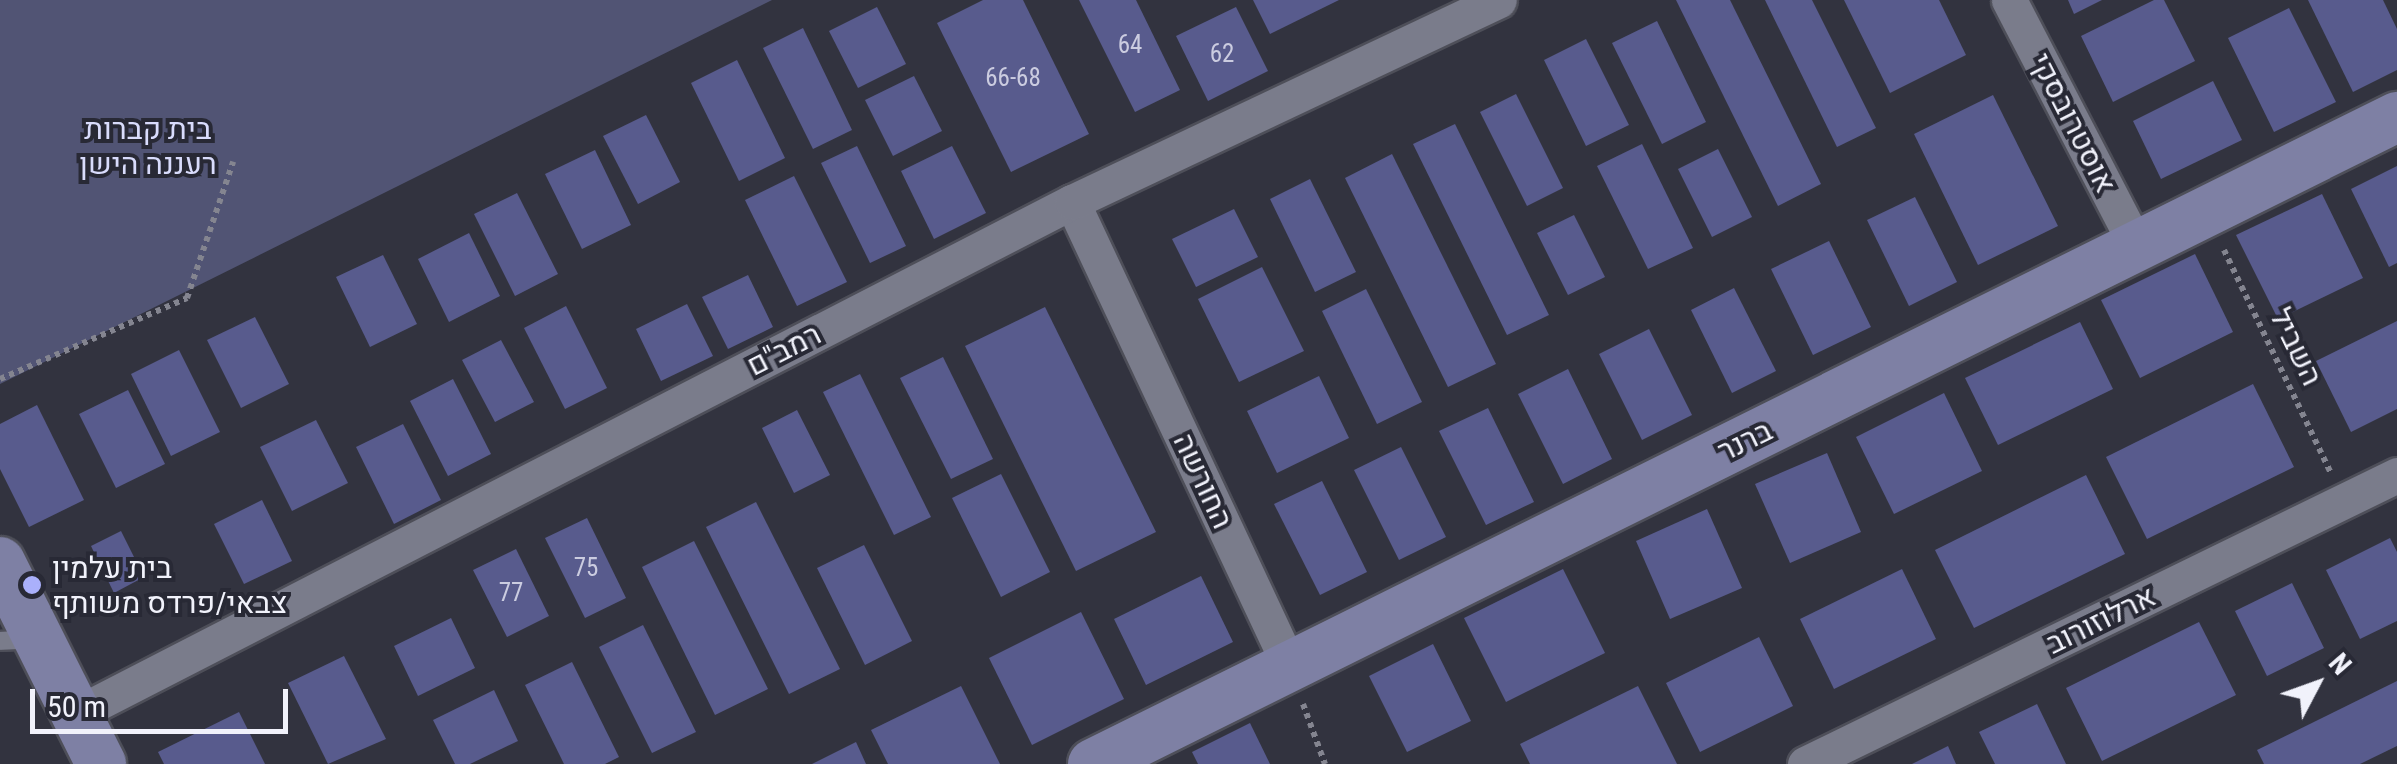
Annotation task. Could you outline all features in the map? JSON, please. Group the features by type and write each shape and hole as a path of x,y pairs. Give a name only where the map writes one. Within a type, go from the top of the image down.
{"street":[{"name":"רמב\"ם","path":"76,714 1072,202 1499,0"},
{"name":"אוסטרובסקי","path":"2009,0 2137,247"},
{"name":"ברנר","path":"1093,764 2397,117"},
{"name":"החורשה","path":"1072,202 1290,666"},
{"name":"ארלוזורוב","path":"1805,764 2397,474"},
{"path":"0,562 19,640 76,714 101,764"}],"path":[{"path":"0,379 187,298 233,162"},
{"name":"השביל","path":"2206,212 2345,501"},
{"path":"1290,666 1325,764"}],"green space":[{"name":"בית קברות רעננה הישן","path":"0,0 772,0 0,384"}],"building":[{"path":"983,0 1023,0 1089,134 1011,172 937,23"},
{"path":"1079,0 1136,0 1180,90 1135,112"},
{"path":"1253,0 1339,0 1270,34"},
{"path":"1676,0 1730,0 1821,184 1778,206"},
{"path":"1765,0 1812,0 1876,128 1837,147"},
{"path":"1844,0 1939,0 1966,55 1890,93"},
{"path":"2068,0 2102,0 2074,14"},
{"path":"2154,0 2164,0 2195,61 2113,102 2081,36"},
{"path":"2308,0 2383,0 2397,29 2397,70 2353,92"},
{"path":"877,7 906,64 858,88 829,31"},
{"path":"1236,7 1268,71 1208,101 1176,36"},
{"path":"2289,8 2336,102 2274,132 2228,38"},
{"path":"1657,21 1706,122 1662,144 1612,43"},
{"path":"803,28 852,130 813,149 763,48"},
{"path":"1586,39 1629,125 1586,146 1544,60"},
{"path":"737,60 785,158 739,181 691,83"},
{"path":"914,76 942,131 893,156 865,100"},
{"path":"2213,81 2242,140 2161,179 2133,121"},
{"path":"1516,94 1563,188 1527,206 1480,112"},
{"path":"1993,95 2058,226 1978,265 1914,134"},
{"path":"646,115 680,182 638,204 603,136"},
{"path":"1455,124 1549,315 1507,335 1413,144"},
{"path":"1642,144 1693,248 1648,269 1597,166"},
{"path":"857,146 906,246 870,263 821,163"},
{"path":"952,146 986,213 934,239 901,171"},
{"path":"1718,149 1752,217 1712,237 1678,169"},
{"path":"595,150 631,225 582,249 545,174"},
{"path":"1392,154 1496,364 1448,387 1345,178"},
{"path":"2397,166 2397,263 2389,267 2351,189"},
{"path":"794,176 847,282 797,306 745,200"},
{"path":"1310,179 1356,272 1315,292 1270,199"},
{"path":"517,193 558,274 515,296 474,214"},
{"path":"2322,194 2363,278 2278,319 2236,235"},
{"path":"1915,197 1957,282 1909,306 1867,220"},
{"path":"1234,209 1258,257 1196,287 1172,239"},
{"path":"1574,215 1605,277 1568,295 1537,233"},
{"path":"469,233 500,296 449,322 418,259"},
{"path":"1829,241 1871,327 1813,355 1771,269"},
{"path":"2195,254 2233,332 2140,378 2101,300"},
{"path":"383,255 417,324 370,347 336,277"},
{"path":"1262,267 1304,351 1239,382 1198,299"},
{"path":"748,275 773,327 728,349 702,297"},
{"path":"1734,288 1776,371 1732,393 1691,310"},
{"path":"1366,289 1422,402 1377,424 1322,311"},
{"path":"687,304 713,356 661,381 636,329"},
{"path":"566,306 607,388 565,409 524,328"},
{"path":"1045,307 1156,532 1076,571 965,346"},
{"path":"255,317 289,384 241,408 207,340"},
{"path":"2397,321 2397,409 2351,432 2316,361"},
{"path":"2080,322 2113,389 1998,445 1965,378"},
{"path":"1649,329 1692,415 1642,440 1599,354"},
{"path":"501,340 534,402 495,422 462,360"},
{"path":"179,350 220,432 171,456 131,374"},
{"path":"943,357 993,459 951,479 900,378"},
{"path":"1568,369 1612,459 1563,484 1518,394"},
{"path":"860,374 931,517 894,535 823,392"},
{"path":"1319,376 1349,438 1277,473 1247,411"},
{"path":"453,379 491,454 448,476 410,401"},
{"path":"2253,384 2294,467 2147,539 2106,457"},
{"path":"128,390 165,464 116,488 79,414"},
{"path":"1944,393 1982,471 1894,514 1856,437"},
{"path":"37,405 84,500 29,527 0,469 0,424"},
{"path":"1488,408 1534,502 1486,525 1439,431"},
{"path":"797,410 830,475 794,493 762,428"},
{"path":"316,420 348,483 292,511 260,447"},
{"path":"403,424 441,500 394,524 356,447"},
{"path":"1401,447 1446,537 1399,560 1354,470"},
{"path":"1827,453 1861,532 1790,563 1755,484"},
{"path":"1001,474 1050,572 1001,597 952,498"},
{"path":"2086,475 2125,554 1974,628 1935,550"},
{"path":"1322,481 1367,572 1320,595 1274,504"},
{"path":"262,500 292,561 244,584 214,524"},
{"path":"756,502 840,669 789,694 706,527"},
{"path":"1707,509 1742,588 1670,619 1636,541"},
{"path":"587,518 626,598 585,618 545,538"},
{"path":"121,531 144,577 114,593 91,546"},
{"path":"2390,538 2397,552 2397,621 2360,639 2326,570"},
{"path":"694,541 768,689 715,715 642,567"},
{"path":"864,545 912,641 865,665 817,568"},
{"path":"516,549 549,616 507,637 473,570"},
{"path":"1563,569 1605,653 1506,702 1464,618"},
{"path":"1902,569 1936,639 1834,689 1800,619"},
{"path":"1201,576 1233,642 1146,685 1114,619"},
{"path":"2292,583 2324,648 2267,676 2235,611"},
{"path":"1081,612 1124,699 1032,745 989,658"},
{"path":"451,618 475,668 418,696 394,646"},
{"path":"2199,622 2236,695 2102,761 2066,688"},
{"path":"643,625 696,732 652,753 599,647"},
{"path":"1759,637 1793,706 1700,752 1666,683"},
{"path":"1433,644 1471,721 1407,752 1369,676"},
{"path":"344,656 386,739 328,764 288,683"},
{"path":"572,662 619,757 605,764 564,764 525,685"},
{"path":"2397,681 2397,746 2360,764 2264,764 2257,750"},
{"path":"961,686 1000,764 888,764 871,730"},
{"path":"1638,686 1677,764 1530,764 1520,744"},
{"path":"494,690 518,741 470,764 455,764 433,720"},
{"path":"2037,704 2066,764 1995,764 1979,732"},
{"path":"239,712 265,764 164,764 158,752"},
{"path":"1250,723 1270,764 1198,764 1192,752"},
{"path":"856,742 866,764 812,764"},
{"path":"1948,746 1956,764 1912,764"}],"place":[{"name":"בית עלמין צבאי/פרדס משותף","path":"32,585"}]}
